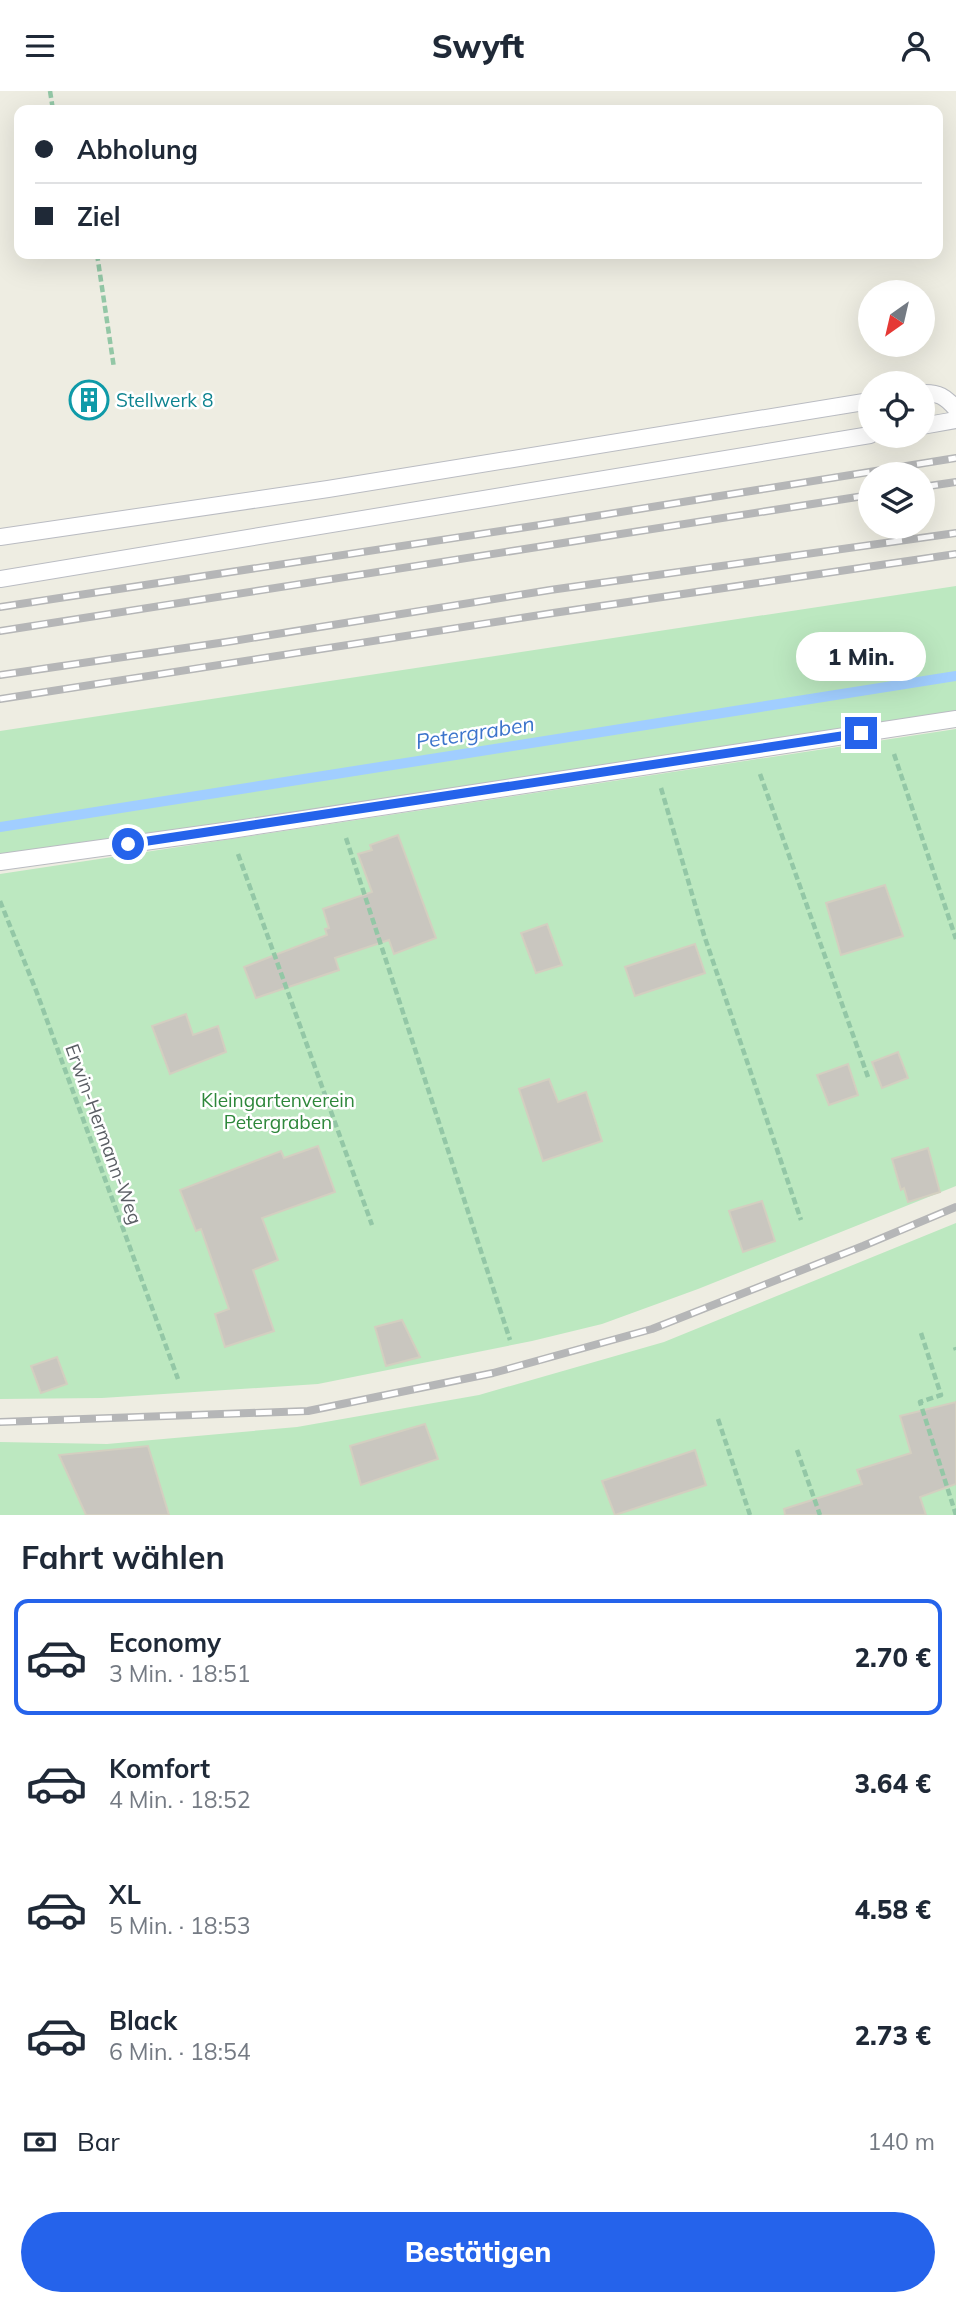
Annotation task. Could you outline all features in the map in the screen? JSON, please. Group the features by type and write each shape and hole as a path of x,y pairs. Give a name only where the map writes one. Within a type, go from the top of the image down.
{"lane":[{"path":"935,392 947,398 956,409"},
{"path":"0,537 328,489 858,403"},
{"path":"935,424 956,420"},
{"path":"0,579 858,437"},
{"path":"0,862 340,814 956,719"}],"path":[{"path":"98,259 114,367"},
{"path":"886,730 956,939"},
{"path":"752,750 868,1077"},
{"path":"654,765 704,935 801,1220"},
{"path":"340,814 510,1340"},
{"path":"231,830 372,1225"},
{"name":"Erwin-Hermann-Weg","path":"0,901 37,993 178,1378"},
{"path":"921,1333 941,1395 920,1402 956,1515"},
{"path":"718,1419 750,1515"},
{"path":"797,1450 820,1515"}],"green space":[{"path":"956,586 956,711 0,855 0,731"},
{"name":"Kleingartenverein Petergraben","path":"956,729 956,1186 698,1289 602,1324 532,1341 318,1384 102,1398 0,1399 0,874"},
{"path":"956,1223 956,1515 0,1515 0,1442 107,1444 297,1427 479,1395 664,1342"}],"building":[{"path":"398,835 436,938 394,954 389,940 335,958 339,970 256,998 244,967 327,935 325,929 329,928 323,909 372,892 358,854 372,850 370,845"},
{"path":"885,885 903,936 841,955 826,903"},
{"path":"547,924 562,965 536,973 521,933"},
{"path":"695,944 705,973 635,996 625,967"},
{"path":"186,1014 193,1035 218,1026 226,1052 170,1074 152,1026"},
{"path":"898,1052 908,1078 882,1088 872,1062"},
{"path":"848,1064 858,1095 829,1105 817,1075"},
{"path":"549,1079 558,1102 586,1092 602,1141 543,1161 519,1089"},
{"path":"318,1146 335,1192 262,1218 278,1260 253,1270 274,1331 225,1347 215,1314 229,1309 201,1229 196,1231 180,1190 281,1151 284,1158"},
{"path":"928,1148 940,1192 908,1202 904,1188 901,1190 892,1159"},
{"path":"762,1201 775,1241 743,1252 729,1211"},
{"path":"402,1320 420,1357 386,1366 375,1327"},
{"path":"57,1357 67,1384 41,1393 31,1366"},
{"path":"956,1402 956,1484 920,1497 926,1515 785,1515 784,1509 862,1484 857,1470 911,1453 900,1416"},
{"path":"425,1424 438,1459 361,1485 350,1446"},
{"path":"148,1446 169,1515 86,1515 59,1455"},
{"path":"695,1450 706,1485 615,1515 602,1481"}],"waterway":[{"name":"Petergraben","path":"0,827 956,676"}],"railway":[{"path":"0,607 540,525 956,458"},
{"path":"935,485 956,482"},
{"path":"0,631 858,497"},
{"path":"0,675 550,590 956,533"},
{"path":"0,699 553,613 956,554"},
{"path":"0,1422 308,1411 493,1373 652,1329 956,1207"}],"place":[{"name":"Stellwerk 8","path":"89,400"}],"route":[{"path":"128,844 861,733"}]}
